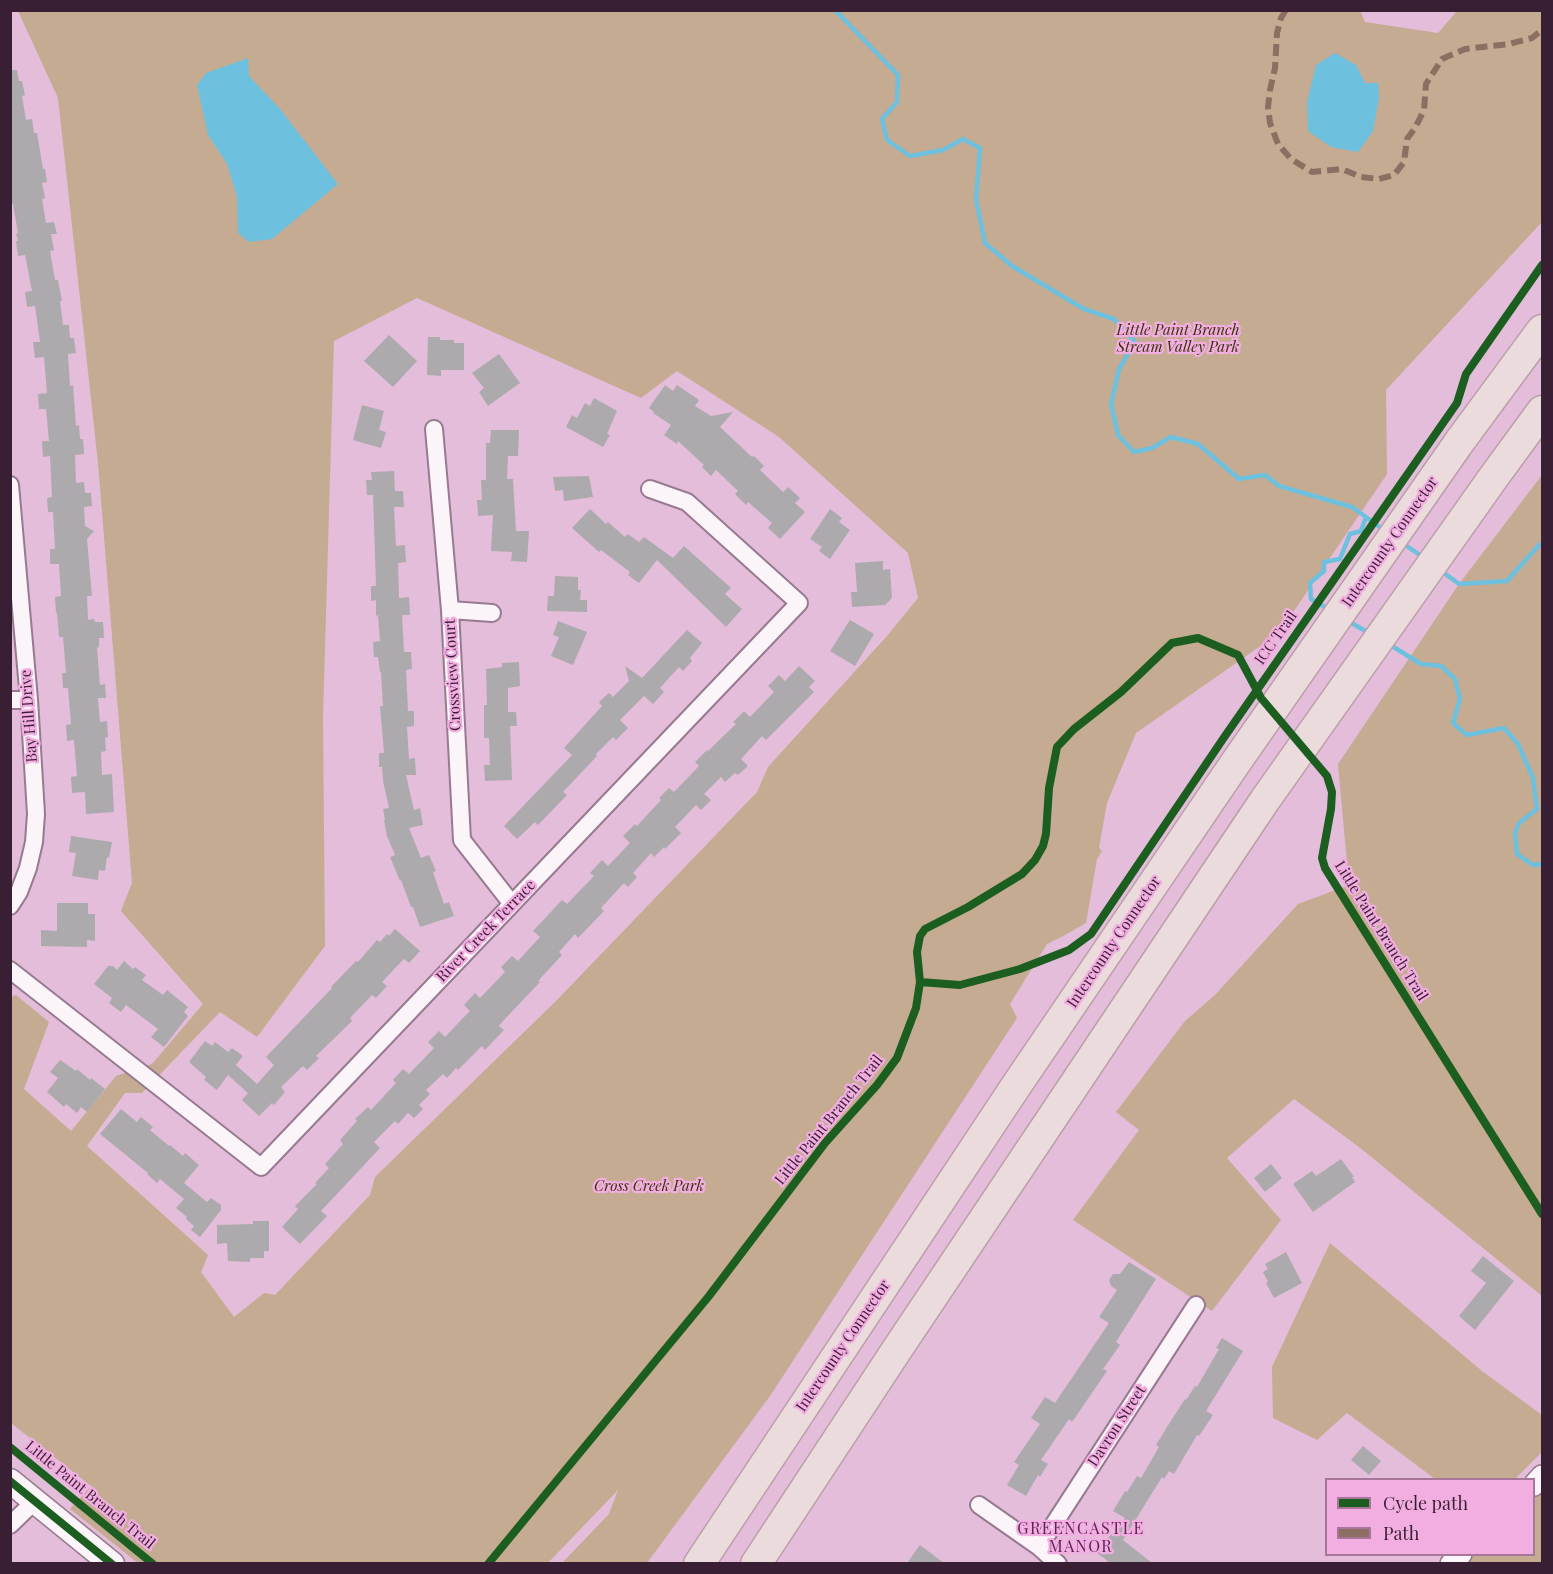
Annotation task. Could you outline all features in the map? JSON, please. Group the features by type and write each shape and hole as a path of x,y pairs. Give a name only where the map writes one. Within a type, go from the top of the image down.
{"highway":[{"name":"Intercounty Connector","path":"699,1563 1234,765 1460,441 1542,330"},
{"path":"756,1563 1265,800 1542,411"}],"main road":[{"path":"10,1481 112,1563"}],"street":[{"name":"Crossview Court","path":"434,429 450,609 462,840 512,904"},
{"name":"Bay Hill Drive","path":"10,485 29,700 36,814 34,842 25,876 10,906"},
{"name":"River Creek Terrace","path":"10,970 261,1167 799,603 687,502 650,489"},
{"path":"450,609 492,613"},
{"path":"10,700 29,700"},
{"name":"Davron Street","path":"1039,1547 1196,1305"},
{"path":"10,1524 34,1501"},
{"path":"979,1505 1058,1563"}],"green space":[{"path":"1360,10 1365,22 1438,33 1457,11 1542,11 1542,222 1386,390 1387,474 1279,633 1136,733 1107,803 1099,848 1102,851 1097,859 1086,923 1047,944 1010,1004 1017,1018 770,1396 647,1563 562,1563 609,1514 618,1490 547,1564 138,1563 70,1509 91,1486 11,1423 10,997 16,995 49,1022 24,1089 71,1131 116,1076 152,1064 203,1004 121,911 132,883 98,463 58,98 18,11","holes":["417,298 641,398 677,371 779,437 908,553 918,598 887,636 768,767 757,792 557,1000 375,1177 370,1195 275,1295 264,1293 234,1317 201,1272 208,1255 87,1146 125,1093 142,1093 220,1012 257,1037 325,946 323,717 334,341"]},
{"path":"1542,475 1542,1296 1359,1147 1294,1099 1227,1158 1281,1220 1212,1311 1073,1220 1139,1130 1116,1112 1185,1021 1215,995 1298,904 1349,885 1338,764 1459,584"},
{"path":"1330,1243 1482,1371 1542,1415 1542,1452 1516,1478 1434,1478 1347,1413 1317,1440 1273,1418 1272,1367"},
{"path":"1542,1476 1542,1563 1451,1564 1460,1556 1535,1556 1535,1484"}],"water":[{"path":"1335,53 1356,65 1365,83 1378,83 1379,98 1373,131 1358,152 1331,147 1308,131 1307,102 1316,65"},
{"path":"248,58 249,76 280,109 338,184 272,239 249,242 238,233 237,197 227,164 208,135 197,85 206,73"}],"building":[{"path":"10,70 17,70 19,81 22,81 26,120 32,119 34,133 37,133 47,182 42,183 46,223 54,222 57,234 51,234 54,250 50,251 55,280 58,280 62,301 60,301 63,325 69,325 70,338 74,338 76,353 68,354 70,386 73,385 76,426 79,425 84,454 75,455 76,483 84,482 85,493 91,493 92,506 84,507 85,526 94,531 87,539 92,596 87,596 88,620 103,622 104,638 99,638 97,648 100,685 105,684 106,698 98,698 100,722 107,721 108,737 105,738 106,751 101,752 102,775 112,774 114,812 86,814 85,792 72,793 71,777 77,776 74,740 67,741 66,725 71,724 68,688 63,688 62,673 66,673 63,637 59,637 56,613 55,597 61,596 59,564 50,564 50,549 55,549 53,512 48,512 47,498 52,497 50,456 43,457 42,441 49,441 46,409 39,409 38,394 47,393 44,357 35,358 33,342 40,342 35,306 27,307 25,292 32,291 25,255 18,256 16,234 18,233 13,204 10,204"},
{"path":"389,335 417,361 393,387 364,361"},
{"path":"428,337 440,337 440,340 464,343 464,370 441,370 441,376 427,375"},
{"path":"499,354 520,383 488,406 479,392 484,388 472,373"},
{"path":"665,385 673,391 677,385 699,400 695,406 711,416 733,412 720,427 764,466 760,470 783,492 788,487 800,498 795,503 805,512 780,539 768,528 772,523 748,502 746,505 735,494 738,491 716,470 711,476 702,467 704,465 678,441 677,444 664,435 671,425 649,408"},
{"path":"594,398 617,411 607,434 610,435 603,447 566,427 572,415 577,418 585,403 590,406"},
{"path":"362,405 384,411 379,430 386,432 381,448 353,440"},
{"path":"491,430 519,430 518,456 508,456 507,479 513,479 516,531 529,531 527,562 511,561 512,552 491,551 493,515 478,516 477,500 482,500 481,480 486,480 486,443 490,443"},
{"path":"394,471 395,491 403,491 404,507 394,507 396,546 405,545 406,562 398,563 399,598 409,597 410,615 402,615 404,652 411,652 412,669 406,670 408,711 414,711 414,726 407,727 409,759 415,758 416,775 406,775 414,810 420,808 423,825 409,828 421,858 429,855 436,871 433,872 444,904 449,902 454,916 420,927 390,857 395,855 387,836 384,820 383,809 389,808 382,767 379,767 379,753 384,753 380,706 383,706 381,672 378,657 374,657 373,642 380,641 378,615 376,616 376,600 371,601 371,586 376,586 373,495 367,495 366,480 372,480 371,472"},
{"path":"589,476 593,497 564,501 563,490 555,491 553,477"},
{"path":"590,509 625,537 628,534 639,542 644,537 673,558 684,546 731,588 725,594 742,609 726,627 657,560 639,583 628,575 630,572 601,550 599,552 572,528"},
{"path":"830,509 842,518 839,522 850,530 830,559 819,551 822,547 810,539"},
{"path":"883,561 883,570 890,569 892,598 885,605 852,607 851,592 857,592 855,563"},
{"path":"555,576 578,577 578,590 581,590 580,600 587,600 587,612 547,611 548,596 554,596"},
{"path":"850,620 874,634 855,666 830,651"},
{"path":"558,621 587,632 573,665 551,656 559,637 553,635"},
{"path":"687,630 702,643 690,658 692,661 683,671 679,667 660,688 664,692 653,704 644,696 620,720 628,728 616,740 613,737 596,754 597,756 563,792 567,795 538,825 535,822 517,839 504,826 572,755 564,748 602,706 599,702 609,693 613,697 629,681 625,666 642,678"},
{"path":"519,662 520,686 508,688 508,712 516,712 517,726 510,726 512,780 485,781 484,765 490,765 489,738 484,738 484,705 487,705 486,669 502,667 502,663"},
{"path":"799,666 815,681 809,687 814,692 766,740 762,736 741,759 748,766 725,782 721,777 704,794 711,800 701,810 696,805 675,827 681,833 654,857 651,853 633,873 637,877 628,887 624,883 601,908 604,911 578,938 575,934 559,952 562,955 538,981 540,982 499,1026 504,1030 485,1050 482,1046 447,1078 443,1074 426,1090 430,1094 419,1105 423,1109 414,1118 408,1113 398,1124 395,1121 374,1142 380,1148 321,1211 327,1216 300,1244 282,1227 298,1209 295,1206 329,1168 325,1164 343,1144 340,1140 357,1121 355,1119 368,1107 371,1110 396,1083 393,1080 403,1069 409,1074 434,1048 428,1042 439,1031 445,1037 470,1011 464,1005 475,993 480,998 505,972 501,967 512,956 518,961 540,937 533,931 562,900 567,904 594,876 590,873 602,860 608,866 630,843 623,836 635,824 637,826 669,788 674,792 699,766 695,762 736,724 733,722 744,711 750,717 774,692 768,686 779,675 785,681"},
{"path":"71,836 112,842 105,871 99,870 98,880 72,876 76,853 69,852"},
{"path":"57,903 88,903 88,914 95,914 95,941 87,940 87,947 41,946 41,930 57,931"},
{"path":"395,929 420,951 409,963 404,959 399,964 382,982 387,986 376,998 372,995 350,1018 352,1021 316,1056 319,1058 307,1070 303,1066 281,1087 285,1092 274,1105 272,1103 259,1116 242,1100 248,1093 228,1075 217,1090 204,1080 206,1077 189,1062 205,1041 212,1046 215,1042 228,1052 232,1048 243,1056 236,1065 257,1084 274,1065 266,1057 377,940 380,942"},
{"path":"124,961 133,969 135,967 146,975 142,980 163,995 167,990 188,1007 184,1012 188,1016 164,1047 151,1037 158,1029 126,1005 121,1012 109,1003 112,998 94,984 108,966 113,966 117,970"},
{"path":"60,1060 105,1089 87,1112 81,1107 77,1113 66,1104 64,1107 47,1092 58,1078 50,1072"},
{"path":"121,1109 137,1122 141,1117 153,1127 150,1130 169,1146 183,1156 185,1153 199,1165 184,1183 207,1202 211,1198 221,1205 221,1210 200,1237 191,1230 194,1226 186,1219 187,1217 176,1208 184,1199 160,1179 157,1183 100,1134"},
{"path":"1341,1159 1355,1182 1313,1212 1293,1184 1312,1171 1316,1176"},
{"path":"1271,1164 1282,1178 1265,1192 1254,1178"},
{"path":"253,1221 269,1221 269,1251 264,1251 264,1258 250,1258 250,1262 228,1261 227,1243 217,1244 217,1225 253,1224"},
{"path":"1286,1252 1302,1283 1274,1298 1263,1272 1268,1269 1265,1264"},
{"path":"1483,1256 1514,1281 1475,1330 1459,1316 1486,1283 1471,1271"},
{"path":"1129,1262 1156,1279 1116,1342 1120,1345 1103,1369 1107,1371 1072,1422 1069,1419 1041,1460 1048,1464 1040,1477 1038,1475 1026,1496 1007,1485 1019,1465 1014,1462 1040,1424 1031,1418 1045,1397 1055,1403 1109,1323 1099,1317 1117,1290 1111,1286 1109,1280 1113,1274 1120,1274"},
{"path":"1222,1338 1243,1351 1206,1411 1213,1415 1199,1436 1197,1435 1174,1474 1169,1471 1164,1479 1162,1477 1123,1540 1152,1563 1110,1563 1096,1552 1125,1518 1113,1511 1137,1476 1141,1478 1159,1447 1156,1445 1185,1399 1195,1386 1197,1387 1219,1349 1216,1348"},
{"path":"1363,1446 1381,1461 1369,1475 1351,1460"},
{"path":"920,1545 944,1563 907,1563"}],"waterway":[{"path":"835,10 898,75 897,102 882,119 887,140 910,156 943,150 963,139 980,148 976,200 985,243 1012,266 1084,309 1114,319 1135,342 1119,369 1111,404 1118,435 1134,452 1152,448 1171,437 1198,444 1239,479 1265,475 1279,486 1352,507 1384,530"},
{"path":"1330,610 1311,599 1310,583 1324,571 1324,562 1340,559 1350,534 1361,531 1366,517"},
{"path":"1401,542 1424,558"},
{"path":"1440,570 1459,584 1507,581 1542,544"},
{"path":"1348,621 1369,633"},
{"path":"1387,643 1421,664 1441,666 1455,679 1460,699 1453,723 1467,735 1504,728 1518,744 1533,778 1537,809 1519,823 1515,833 1517,854 1533,865 1542,864"}],"marked path":[{"path":"1286,10 1277,33 1275,68 1268,107 1270,123 1278,144 1291,159 1312,172 1342,169 1361,177 1379,179 1394,175 1404,162 1407,139 1424,110 1426,84 1442,59 1465,49 1509,44 1532,38 1542,30"}],"cycle path":[{"name":"ICC Trail","path":"920,982 960,985 1020,969 1069,950 1091,934 1225,736 1457,403 1466,374 1542,265"},
{"name":"ICC Trail","path":"488,1564 709,1296 825,1143 877,1085 897,1058 916,1008 920,982 917,952 920,936 925,929 968,907 1022,874 1035,860 1043,846 1046,834 1049,788 1057,747 1074,729 1121,692 1172,643 1198,638 1238,655 1261,698 1327,776 1332,792 1322,858 1325,868 1542,1214"},
{"name":"Little Paint Branch Trail","path":"10,1447 153,1564"},
{"path":"10,1481 112,1564"}],"district":[{"name":"GREENCASTLE MANOR","path":"1081,1538"}],"park label":[{"name":"Little Paint Branch Stream Valley Park","path":"1178,338"},
{"name":"Cross Creek Park","path":"649,1186"}]}
